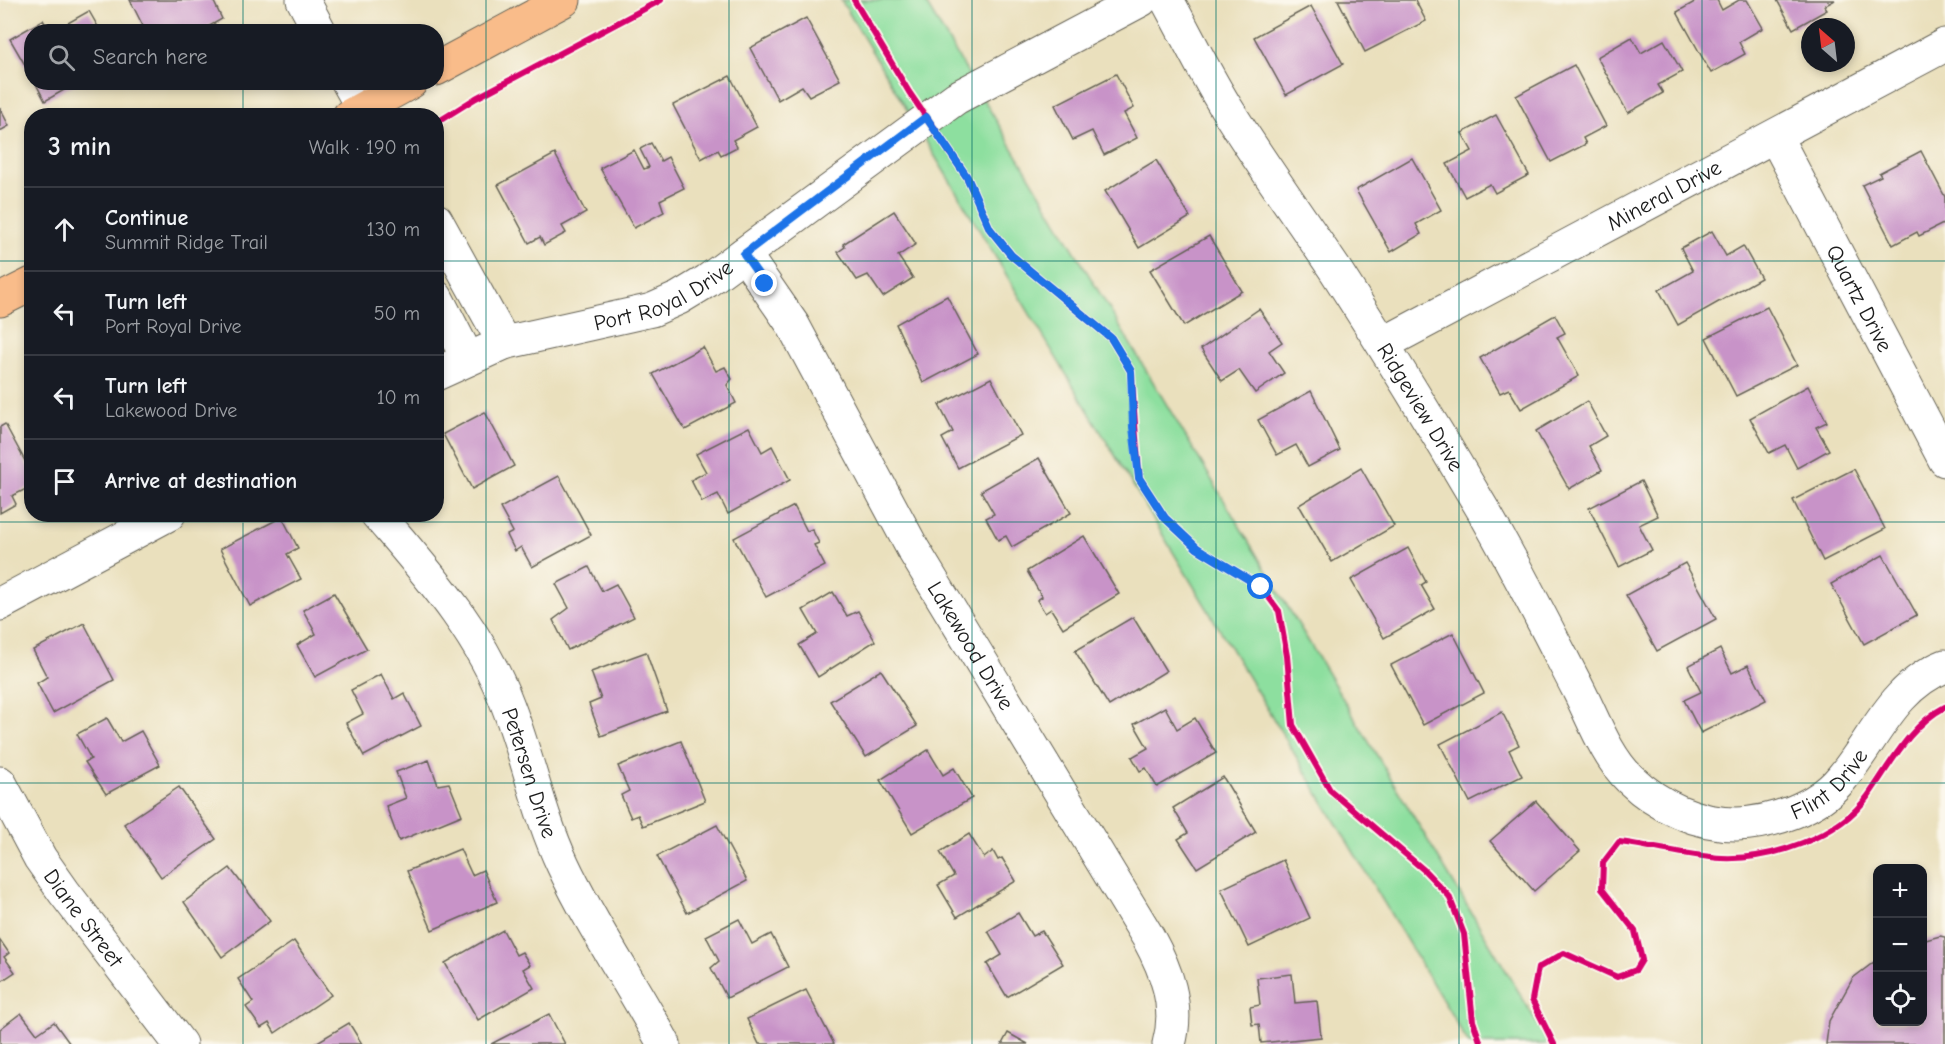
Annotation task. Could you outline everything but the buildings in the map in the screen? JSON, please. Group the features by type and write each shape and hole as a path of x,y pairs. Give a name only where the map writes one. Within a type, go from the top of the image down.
{"main road":[{"path":"444,65 564,0"},
{"path":"358,107 394,90"},
{"path":"0,300 24,288"}],"street":[{"path":"303,0 316,24"},
{"name":"Port Royal Drive","path":"444,370 504,343 652,310 688,293 956,98 1141,0"},
{"name":"Ridgeview Drive","path":"1167,0 1229,113 1383,344 1516,569 1610,752 1628,777 1672,809"},
{"name":"Mineral Drive","path":"1383,344 1945,45"},
{"name":"Quartz Drive","path":"1775,136 1945,460"},
{"path":"444,234 504,343"},
{"name":"Lakewood Drive","path":"744,254 793,325 913,549 1153,945 1162,963 1174,1011 1169,1044"},
{"path":"444,312 468,359"},
{"path":"0,604 153,522"},
{"name":"Petersen Drive","path":"384,522 443,592 479,646 507,705 540,806 562,864 664,1044"},
{"name":"Flint Drive","path":"1672,809 1703,820 1734,824 1763,822 1792,812 1818,799 1840,781 1890,707 1911,686 1945,666"},
{"name":"Diane Street","path":"0,783 40,858 180,1044"}],"green space":[{"path":"841,0 924,0 1550,1044 1469,1044"}],"cycle path":[{"path":"444,118 476,98 661,0"},
{"path":"854,0 909,92 967,177 990,229 1011,255 1111,338 1131,371 1139,478 1165,518 1197,548 1261,587 1279,611 1287,656 1293,725 1330,790 1424,870 1449,896 1464,934 1473,1021 1481,1044"},
{"path":"1554,1044 1532,1000 1538,968 1564,953 1617,977 1636,970 1642,960 1635,931 1602,889 1603,863 1619,842 1722,858 1761,855 1802,843 1822,834 1855,811 1911,735 1921,724 1945,707"}],"route":[{"path":"765,284 744,254 926,117 967,177 990,229 1011,255 1111,338 1131,371 1133,427 1139,478 1165,518 1197,548 1261,587"}]}
